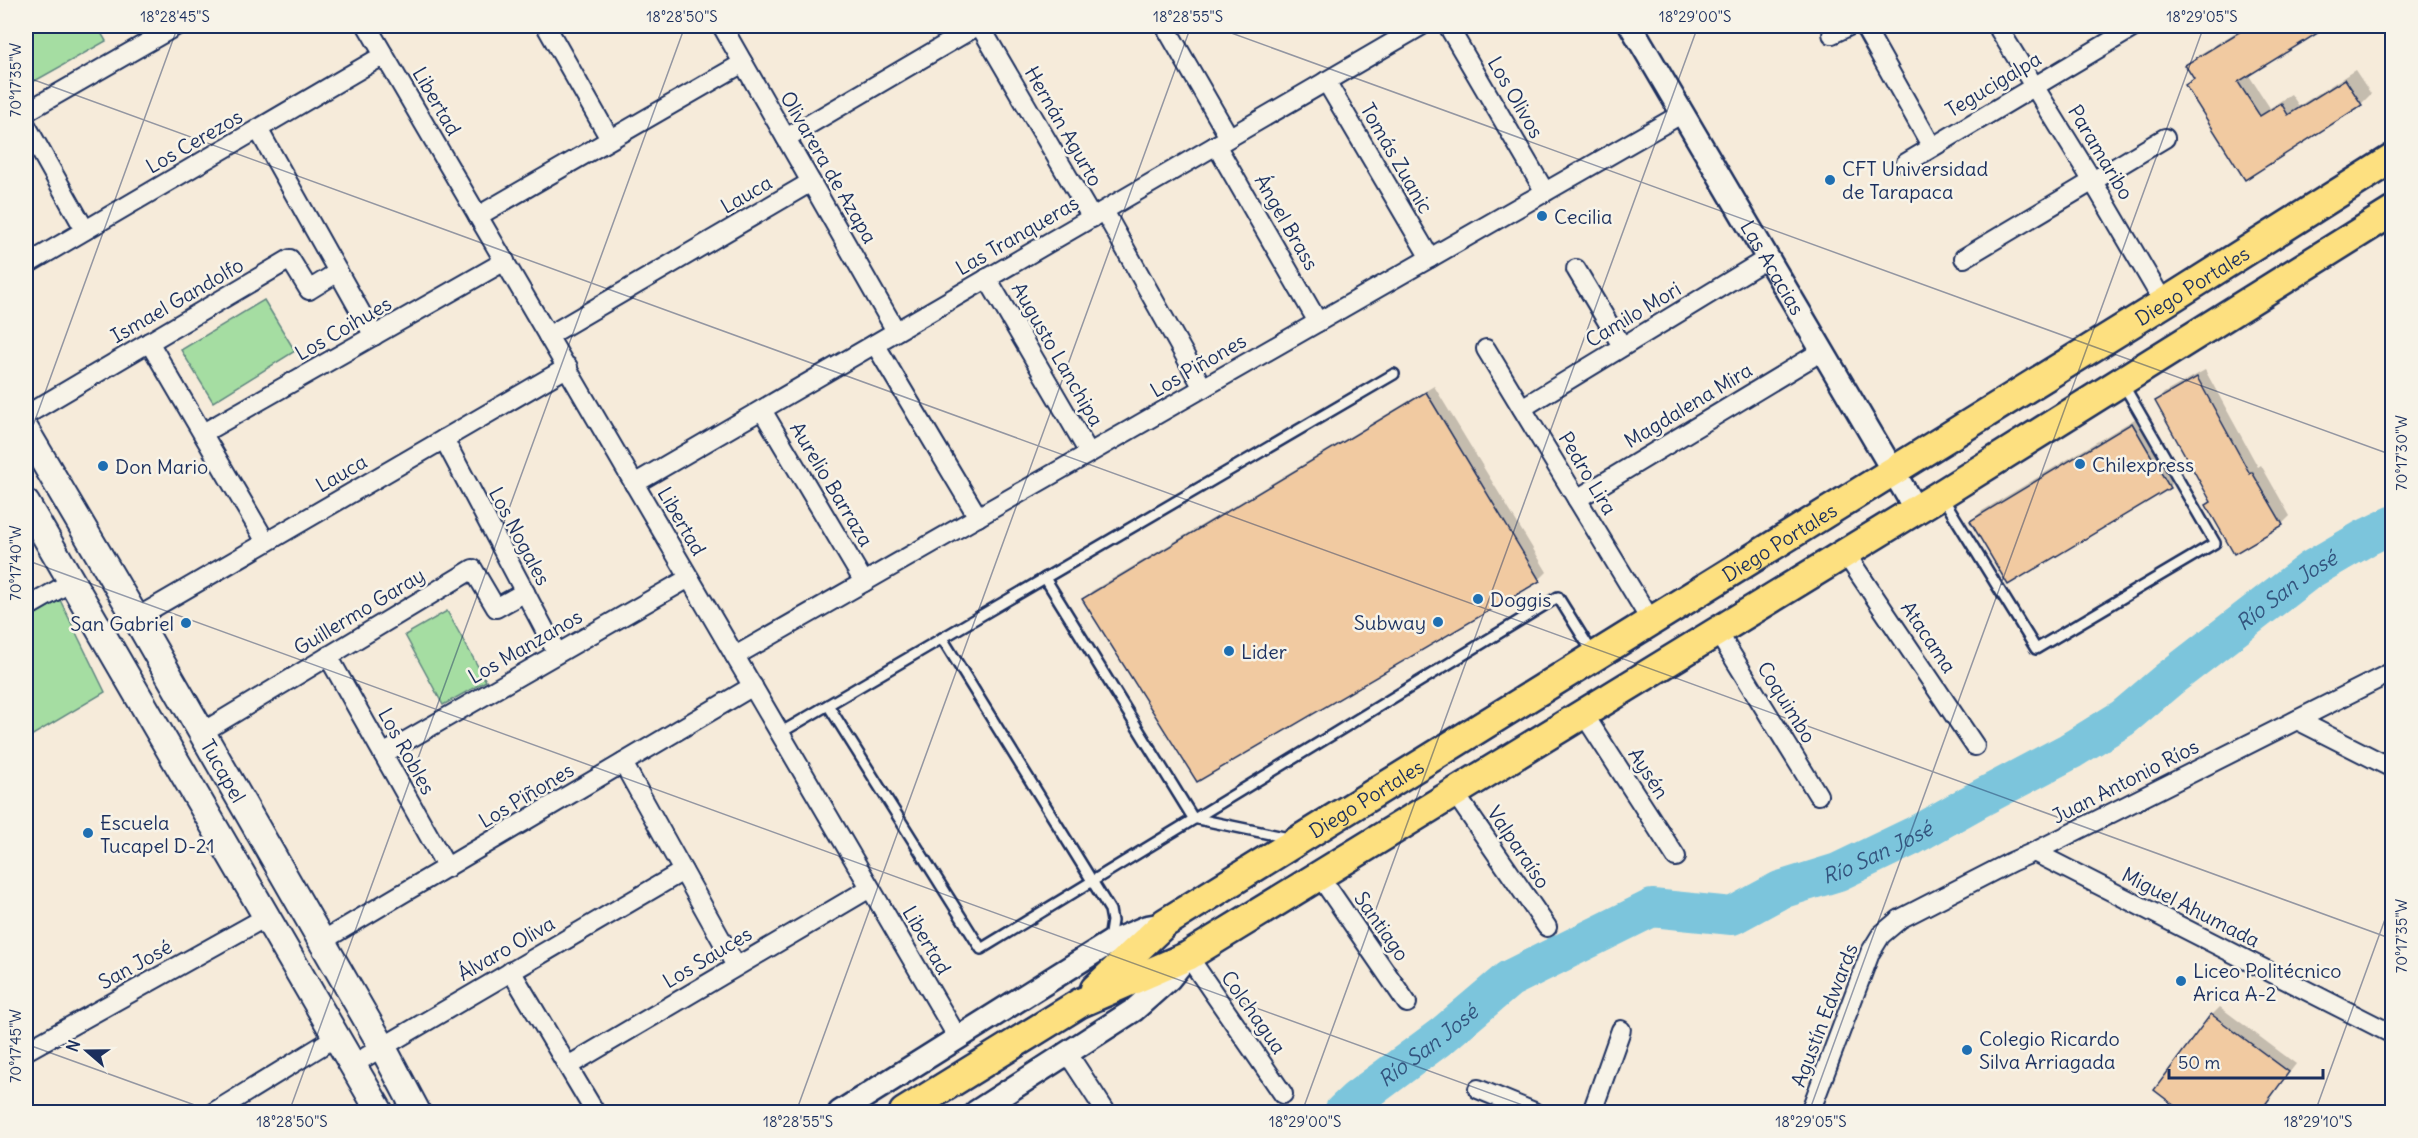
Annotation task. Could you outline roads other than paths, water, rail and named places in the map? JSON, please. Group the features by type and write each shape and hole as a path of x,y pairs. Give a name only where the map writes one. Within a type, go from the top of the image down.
{"main road":[{"name":"Diego Portales","path":"1080,1003 1165,923 2392,159"},
{"name":"Diego Portales","path":"904,1113 1080,1003 1188,956 1916,510 2392,212"},
{"name":"Tucapel","path":"26,431 322,941 417,1113"},
{"name":"Tucapel","path":"26,503 380,1113"},
{"path":"1595,656 1618,691"}],"street":[{"path":"26,112 176,26"},
{"name":"Libertad","path":"367,26 958,1038"},
{"path":"546,26 610,139"},
{"name":"Olivarera de Azapa","path":"722,26 896,332"},
{"path":"786,138 979,26"},
{"name":"Hernán Agurto","path":"979,26 1098,214 1203,388"},
{"name":"Ángel Brass","path":"1165,26 1318,321"},
{"name":"Las Tranqueras","path":"634,484 1421,26"},
{"name":"Los Olivos","path":"1448,26 1545,192"},
{"name":"Las Acacias","path":"1631,26 1916,510"},
{"path":"1832,34 1849,26"},
{"path":"1864,26 1932,147"},
{"name":"Paramaribo","path":"1997,26 2092,180 2164,303"},
{"name":"Tegucigalpa","path":"1906,163 2136,26"},
{"name":"Los Cerezos","path":"26,265 384,55"},
{"path":"478,216 743,63"},
{"name":"Tomás Zuanic","path":"1326,81 1430,258"},
{"name":"Los Piñones","path":"735,656 1683,113"},
{"path":"26,125 85,230"},
{"path":"258,129 374,336"},
{"path":"1964,258 2165,138"},
{"name":"Lauca","path":"548,336 811,182"},
{"name":"Camilo Mori","path":"1522,408 1768,258"},
{"name":"Ismael Gandolfo","path":"26,415 291,259 309,290 338,272"},
{"name":"Los Coihues","path":"203,433 505,261"},
{"path":"1576,269 1622,346"},
{"name":"Augusto Lanchipa","path":"987,278 1089,453"},
{"path":"149,342 266,542"},
{"path":"875,344 978,517"},
{"name":"Pedro Lira","path":"1486,349 1651,621"},
{"name":"Magdalena Mira","path":"1577,498 1822,351"},
{"name":"Lauca","path":"136,618 568,367"},
{"name":"Aurelio Barraza","path":"762,410 864,582"},
{"name":"Los Nogales","path":"444,439 558,653"},
{"name":"Atacama","path":"1845,553 1975,746"},
{"name":"Guillermo Garay","path":"201,733 473,569 496,608 525,592"},
{"name":"Los Manzanos","path":"383,754 689,578"},
{"path":"26,608 71,582"},
{"name":"Coquimbo","path":"1717,631 1818,795"},
{"name":"Los Robles","path":"328,656 447,868"},
{"name":"Juan Antonio Ríos","path":"1881,935 1900,919 2392,672"},
{"name":"Los Piñones","path":"322,941 753,686"},
{"name":"Aysén","path":"1583,713 1676,857"},
{"path":"2296,720 2392,768"},
{"path":"623,763 736,966"},
{"name":"Valparaíso","path":"1454,792 1547,927"},
{"name":"Miguel Ahumada","path":"2034,852 2392,1034"},
{"name":"Álvaro Oliva","path":"352,1065 683,871"},
{"name":"Santiago","path":"1319,875 1407,1003"},
{"name":"Los Sauces","path":"568,1066 870,888"},
{"name":"San José","path":"26,1051 266,917"},
{"name":"Diego Portales","path":"840,1113 1109,943 1147,927 1165,923"},
{"name":"Agustín Edwards","path":"1810,1113 1870,953 1881,935"},
{"name":"Diego Portales","path":"976,1113 1068,1054 1153,995 1188,956"},
{"name":"Colchagua","path":"1188,956 1283,1094"},
{"path":"511,971 595,1113"},
{"path":"1592,1113 1621,1030"},
{"path":"214,1113 336,1037"},
{"path":"1068,1054 1106,1113"},
{"path":"1478,1089 1534,1113"}],"lane":[{"path":"780,733 1394,374"},
{"path":"1940,495 2036,649 2215,543 2122,382"},
{"path":"1045,578 1193,818 1300,839"},
{"path":"828,705 981,949 1557,597 1595,656"},
{"path":"942,638 1110,909 1113,921 1109,943"}],"waterway":[{"name":"Río San José","path":"1343,1112 1443,1035 1509,979 1652,908 1732,916 1780,890 1838,872 1913,836 2070,751 2123,718 2169,679 2310,570 2392,525"}],"place":[{"name":"CFT Universidad de Tarapaca","path":"1830,180"},
{"name":"Cecilia","path":"1542,216"},
{"name":"Chilexpress","path":"2080,464"},
{"name":"Don Mario","path":"103,466"},
{"name":"Doggis","path":"1478,599"},
{"name":"Subway","path":"1438,622"},
{"name":"San Gabriel","path":"186,623"},
{"name":"Lider","path":"1229,651"},
{"name":"Escuela Tucapel D-21","path":"88,833"},
{"name":"Liceo Politécnico Arica A-2","path":"2181,981"},
{"name":"Colegio Ricardo Silva Arriagada","path":"1967,1050"}]}
